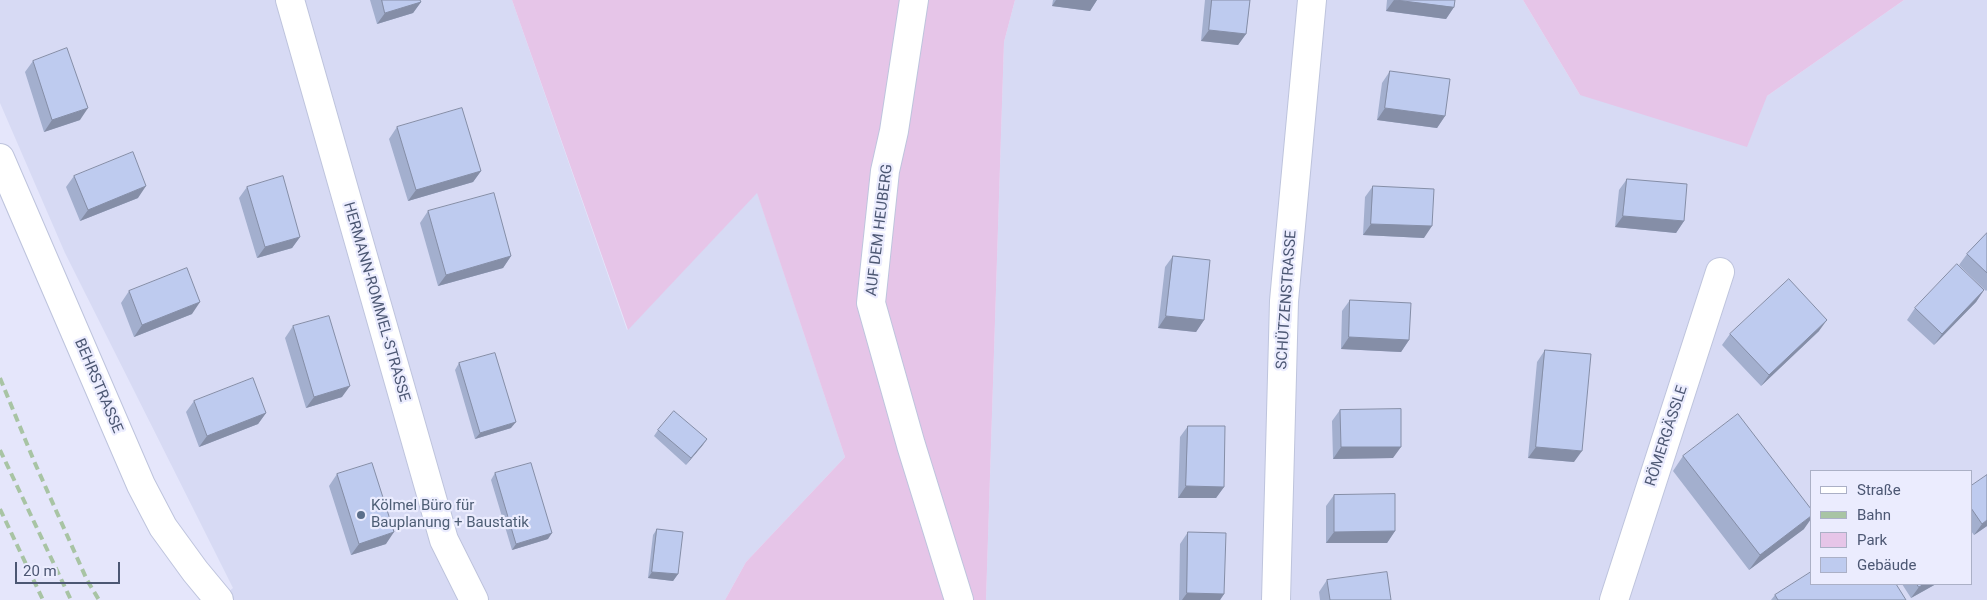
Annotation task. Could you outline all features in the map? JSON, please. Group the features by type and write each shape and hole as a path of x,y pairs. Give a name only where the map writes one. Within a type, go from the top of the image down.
{"street":[{"name":"HERMANN-ROMMEL-STRASSE","path":"290,0 444,540 474,600"},
{"name":"AUF DEM HEUBERG","path":"914,0 894,131 885,171 871,303 911,445 959,600"},
{"name":"SCHÜTZENSTRASSE","path":"1276,600 1284,301 1312,0"},
{"name":"BEHRSTRASSE","path":"0,158 140,486 163,527 219,600"},
{"name":"RÖMERGÄSSLE","path":"1614,600 1720,272"}],"shaded area":[{"path":"0,0 512,0 627,330 757,192 845,457 746,562 725,600 218,600 233,588 65,253 0,103"},
{"path":"1015,0 1523,0 1580,95 1767,96 1904,0 1987,0 1987,600 986,600 1004,42"}],"green space":[{"path":"512,0 1015,0 1004,42 986,600 725,600 746,562 845,457 757,193 628,330"},
{"path":"1523,0 1904,0 1767,96 1747,147 1580,95"}],"building":[{"path":"382,0 420,0 421,2 385,13"},
{"path":"1212,0 1250,0 1246,34 1209,30"},
{"path":"1396,0 1455,0 1454,7"},
{"path":"67,48 88,108 52,120 33,61"},
{"path":"1390,71 1450,79 1445,116 1385,108"},
{"path":"462,108 481,171 416,190 397,127"},
{"path":"133,152 146,186 88,210 74,176"},
{"path":"283,176 300,237 265,247 247,187"},
{"path":"1627,179 1687,184 1684,221 1623,216"},
{"path":"1373,186 1434,189 1432,226 1371,224"},
{"path":"494,193 511,256 446,275 428,211"},
{"path":"1987,233 1987,273 1967,254"},
{"path":"1173,256 1210,260 1204,320 1166,316"},
{"path":"1957,264 1984,290 1942,334 1915,308"},
{"path":"187,268 200,302 142,325 129,291"},
{"path":"1789,279 1827,320 1769,375 1730,334"},
{"path":"1350,300 1411,303 1409,340 1349,337"},
{"path":"329,316 350,386 314,397 293,326"},
{"path":"1545,350 1591,354 1582,451 1536,447"},
{"path":"495,353 516,422 480,433 459,363"},
{"path":"253,378 266,413 207,436 194,401"},
{"path":"1401,409 1401,447 1341,447 1340,410"},
{"path":"674,411 707,439 691,458 658,430"},
{"path":"1738,414 1810,508 1810,517 1760,555 1683,456"},
{"path":"1188,426 1225,426 1224,487 1186,486"},
{"path":"372,463 394,532 359,544 337,474"},
{"path":"531,463 552,533 516,544 495,473"},
{"path":"1987,475 1987,520 1982,524 1972,509 1972,485"},
{"path":"1395,494 1395,531 1334,532 1334,495"},
{"path":"657,529 683,532 678,574 652,572"},
{"path":"1188,532 1226,533 1224,594 1187,593"},
{"path":"1387,572 1391,600 1330,600 1327,580"},
{"path":"1810,573 1810,585 1897,585 1906,600 1778,600 1775,595"}],"railway":[{"path":"0,378 34,461 87,580 99,600"},
{"path":"0,450 71,600"},
{"path":"0,509 43,600"}],"place":[{"name":"Kölmel Büro für Bauplanung + Baustatik","path":"361,515"}]}
